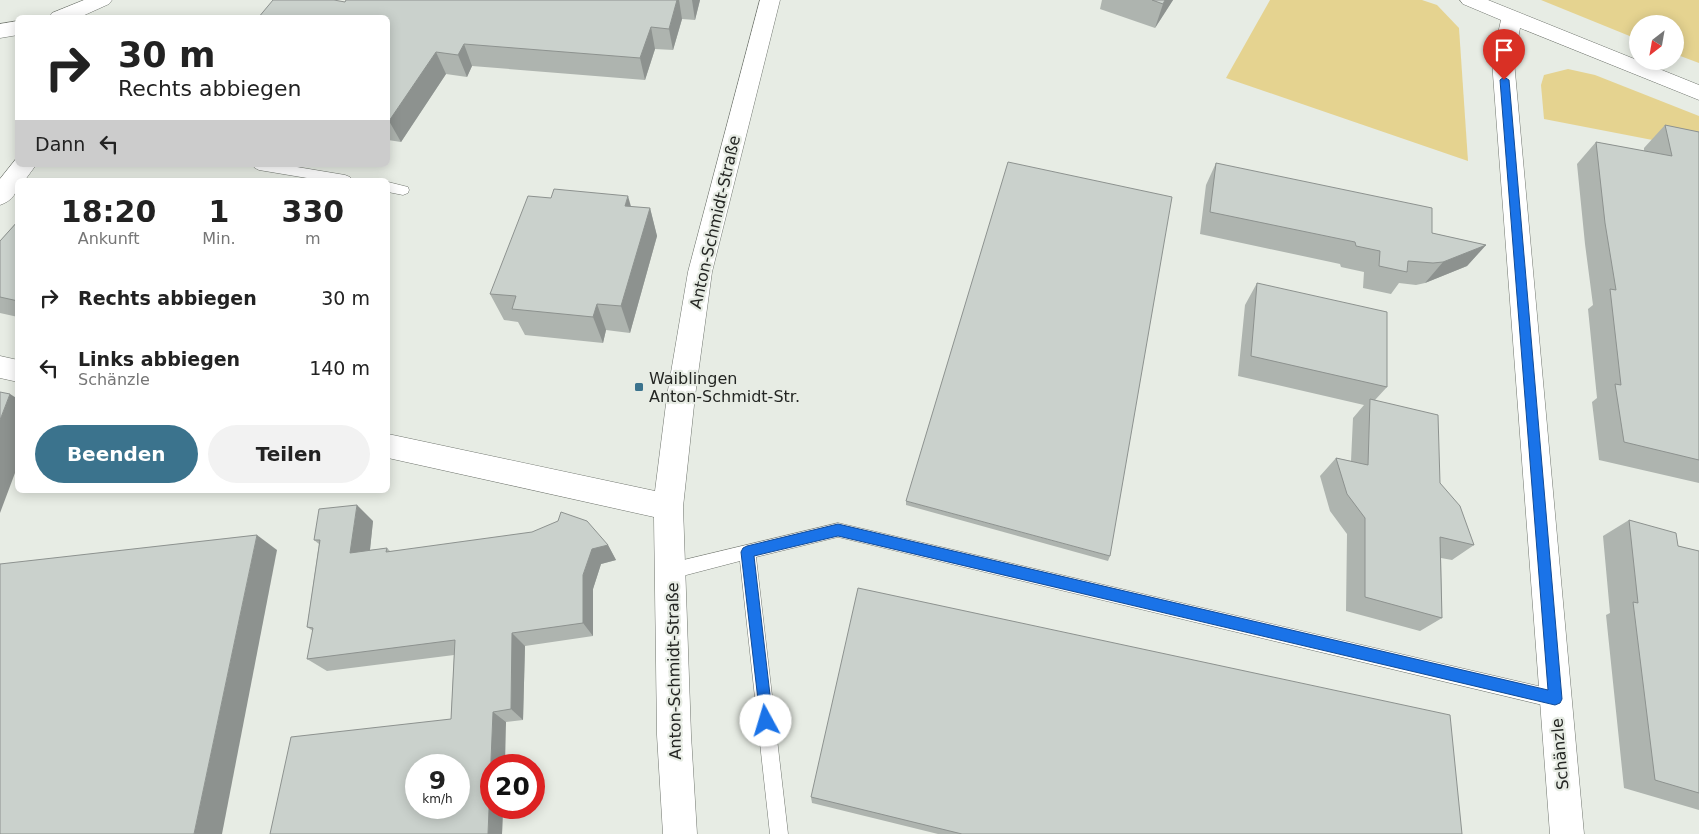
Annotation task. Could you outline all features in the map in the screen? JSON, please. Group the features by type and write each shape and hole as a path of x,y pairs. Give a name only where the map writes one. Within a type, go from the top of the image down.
{"street":[{"path":"66,15 102,0"},
{"name":"Anton-Schmidt-Straße","path":"680,834 674,735 672,571 668,507 681,396 700,272 770,0"},
{"path":"1470,0 1699,93"},
{"name":"Schänzle","path":"1512,17 1503,61 1567,834"},
{"path":"0,31 15,28"},
{"path":"0,196 22,167"},
{"path":"0,367 15,370"},
{"path":"390,446 668,507"}],"lane":[{"path":"270,167 334,178"},
{"path":"390,187 403,190"},
{"path":"672,571 838,530 1555,699"},
{"path":"747,552 779,834"}],"shaded area":[{"path":"1270,0 1422,0 1437,5 1459,28 1468,161 1226,78"},
{"path":"1541,0 1699,0 1699,63 1684,57 1684,15 1629,15 1629,36"},
{"path":"1568,69 1595,75 1699,116 1699,149 1544,119 1541,85 1544,75"}],"building":[{"path":"273,0 334,0 345,2 346,0 677,0 669,29 651,27 640,58 464,44 458,55 436,52 390,120 390,15 260,15"},
{"path":"1152,0 1165,0 1163,4"},
{"path":"1665,125 1699,132 1699,460 1624,442 1615,384 1621,385 1610,289 1616,290 1605,223 1596,142 1672,156"},
{"path":"1008,162 1172,197 1110,556 906,501"},
{"path":"1216,163 1432,208 1432,233 1486,245 1443,262 1408,261 1407,272 1379,266 1380,251 1356,246 1355,242 1210,212"},
{"path":"554,189 628,196 625,206 650,208 621,306 597,304 593,317 512,309 516,296 490,294 528,196 551,198"},
{"path":"15,224 15,300 0,297 0,241"},
{"path":"1257,283 1387,312 1387,387 1251,356"},
{"path":"0,392 10,394 0,420"},
{"path":"1370,399 1438,415 1440,483 1460,506 1474,545 1440,537 1442,618 1365,597 1365,518 1347,494 1336,458 1368,465"},
{"path":"357,505 350,553 387,548 386,552 532,532 558,521 561,512 587,521 608,545 592,549 583,575 583,623 512,633 511,709 493,712 491,754 480,754 480,819 489,819 488,834 270,834 291,737 451,719 455,640 307,659 313,628 307,627 320,540 314,540 319,509"},
{"path":"1629,520 1676,533 1678,546 1699,551 1699,793 1655,780 1633,602 1638,603"},
{"path":"257,535 194,834 0,834 0,564"},
{"path":"858,588 1450,715 1462,834 962,834 811,797"}],"place":[{"name":"Waiblingen Anton-Schmidt-Str.","path":"639,387"}],"route":[{"path":"766,721 747,552 838,530 1555,699 1504,80"}]}
